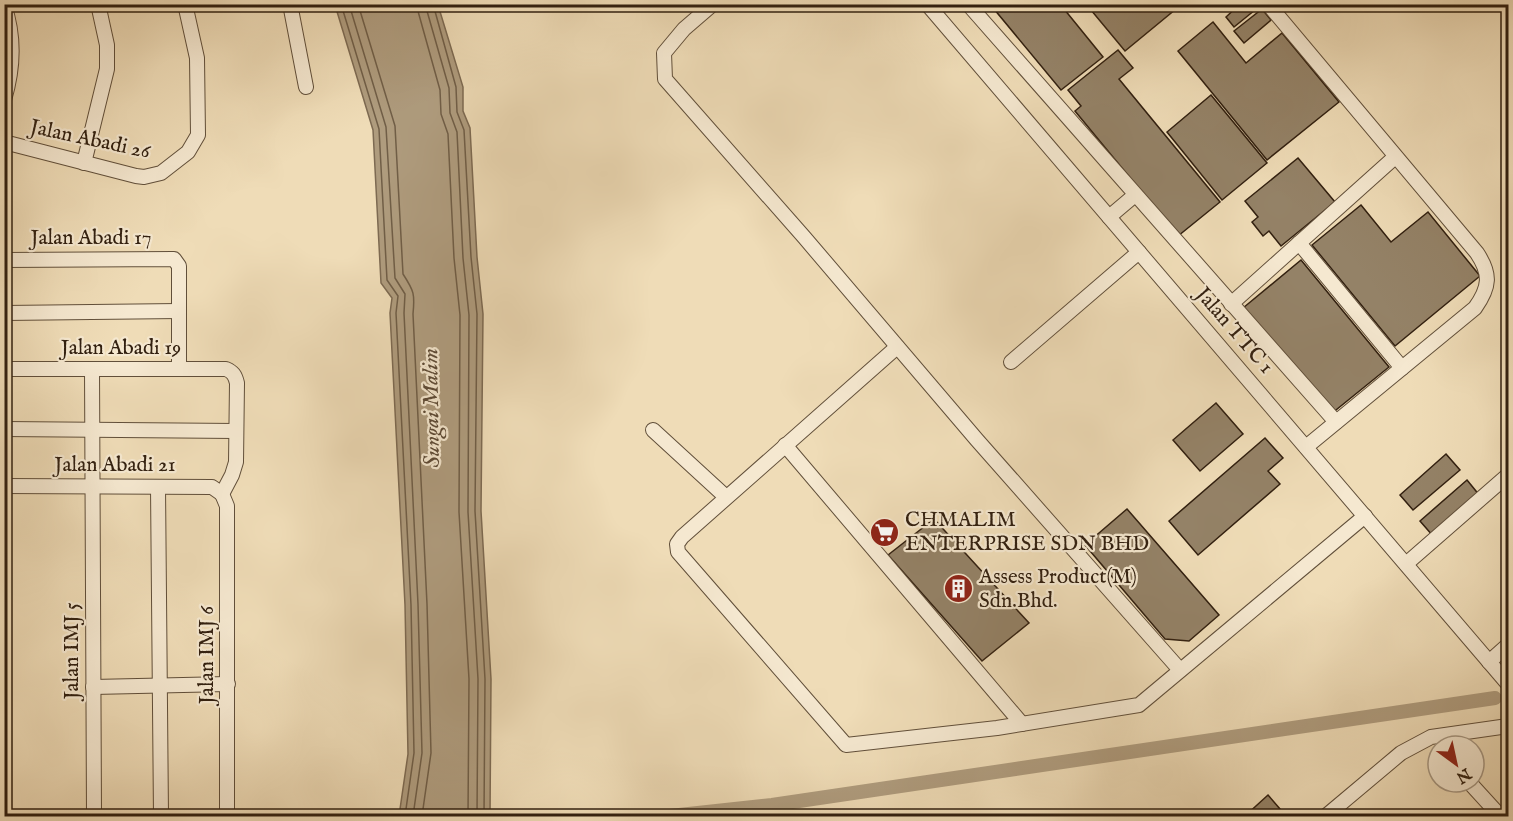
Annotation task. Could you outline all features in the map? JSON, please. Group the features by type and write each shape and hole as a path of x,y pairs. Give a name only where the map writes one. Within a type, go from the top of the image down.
{"street":[{"path":"84,163 107,69 107,45 98,4"},
{"name":"Jalan Abadi 26","path":"4,142 136,176 153,176 161,173 188,152 198,128 197,58 185,4"},
{"path":"290,4 306,87"},
{"path":"713,4 684,29 664,53 665,79 977,440 1180,670"},
{"name":"Jalan TTC 1","path":"927,4 1509,684"},
{"path":"968,4 1336,422"},
{"path":"1268,4 1477,253 1484,264 1487,283 1485,293 1475,308 1306,447"},
{"path":"4,5 12,35 13,52 4,100"},
{"path":"1231,304 1395,158"},
{"path":"1109,217 1135,195"},
{"path":"1299,243 1402,368"},
{"path":"1011,362 1139,252"},
{"name":"Jalan Abadi 17","path":"4,260 174,259 179,266 179,369"},
{"path":"4,313 179,312"},
{"path":"897,347 726,497 677,544 678,552 846,745 1022,724 1139,705 1365,516"},
{"name":"Jalan Abadi 19","path":"4,369 226,369 236,376 236,431"},
{"name":"Jalan IMJ 5","path":"92,369 94,816"},
{"path":"4,429 236,431 236,462 222,494"},
{"path":"653,430 726,497"},
{"path":"785,445 1022,724"},
{"path":"1406,564 1509,475"},
{"name":"Jalan Abadi 21","path":"4,486 212,487 222,494"},
{"path":"158,487 161,816"},
{"name":"Jalan IMJ 6","path":"222,494 227,506 227,816"},
{"path":"1490,662 1509,645"},
{"path":"93,687 228,684"},
{"path":"1326,816 1401,753 1431,737 1509,726"},
{"path":"1480,794 1500,816"}],"water":[{"name":"Sungai Malim","path":"335,5 438,5 463,87 463,111 470,128 477,257 483,314 481,511 491,679 490,816 399,816 408,754 405,605 390,313 392,298 381,283 373,130"}],"building":[{"path":"1000,4 1060,4 1103,57 1061,90 994,9"},
{"path":"1086,4 1182,4 1125,51"},
{"path":"1240,4 1250,4 1255,10 1234,27 1226,17"},
{"path":"1262,9 1271,20 1244,43 1234,31"},
{"path":"1213,22 1246,63 1282,33 1339,102 1267,160 1178,51"},
{"path":"1118,50 1133,68 1119,79 1220,202 1178,236 1075,111 1081,106 1068,90"},
{"path":"1211,95 1267,163 1222,200 1167,132"},
{"path":"1298,158 1335,202 1281,246 1269,231 1263,236 1252,222 1258,217 1245,201"},
{"path":"1361,205 1391,242 1428,212 1480,276 1395,346 1312,245"},
{"path":"1301,260 1389,367 1331,414 1243,308"},
{"path":"1216,403 1243,434 1200,471 1173,440"},
{"path":"1265,438 1283,458 1268,471 1280,484 1198,555 1169,521"},
{"path":"1446,454 1460,470 1413,510 1400,495"},
{"path":"1467,480 1480,496 1433,536 1420,521"},
{"path":"1127,509 1219,615 1189,641 1165,639 1085,545"},
{"name":"Assess Product(M) Sdn.Bhd.","path":"934,519 1029,623 982,661 888,555"},
{"path":"1268,795 1280,809 1272,816 1245,816"}],"waterway":[{"path":"670,816 772,805 1495,698"}],"place":[{"name":"CHMALIM ENTERPRISE SDN BHD","path":"884,532"},
{"name":"Assess Product(M) Sdn.Bhd.","path":"958,589"}]}
